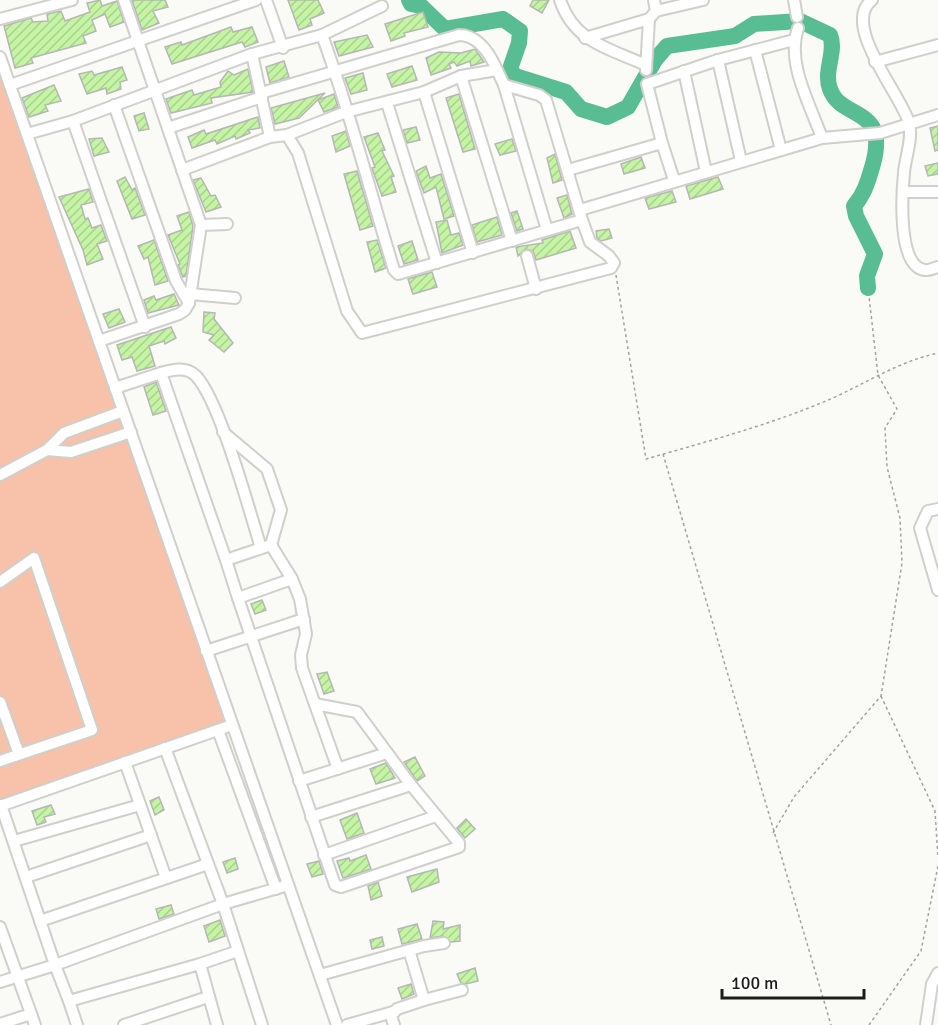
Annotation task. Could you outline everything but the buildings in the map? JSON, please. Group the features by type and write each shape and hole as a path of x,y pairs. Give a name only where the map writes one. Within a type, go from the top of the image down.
{"street":[{"path":"0,20 37,4 72,0"},
{"path":"99,341 145,327 185,310 190,298 201,225 124,0"},
{"path":"10,85 256,0"},
{"path":"266,0 283,48"},
{"path":"554,0 561,0 569,22 585,38 646,68 653,10"},
{"path":"585,38 653,10 703,0"},
{"path":"794,0 798,22 794,40 795,61 822,138"},
{"path":"868,3 862,18 875,62 909,123 904,192 904,243 911,261 924,270 938,267"},
{"path":"27,134 73,121 252,54 283,48 322,35 382,6"},
{"path":"322,35 335,69 394,270 403,274 547,230 674,180 822,138 880,133 938,115"},
{"path":"168,128 335,69 465,35 481,45 492,58 504,85 547,230"},
{"path":"674,180 647,84 717,60 794,40"},
{"path":"875,62 938,45"},
{"path":"755,50 781,150"},
{"path":"252,54 270,137"},
{"path":"717,60 741,161"},
{"path":"0,61 337,1025"},
{"path":"182,170 270,137 287,135 346,112 424,92 461,76 497,70"},
{"path":"684,71 706,172"},
{"path":"461,76 512,241"},
{"path":"287,135 298,153 347,311 362,333 611,268 614,263 612,258 590,242 543,96 504,85"},
{"path":"424,92 473,253"},
{"path":"387,103 437,263"},
{"path":"114,105 176,281 190,298"},
{"path":"73,121 145,327"},
{"path":"568,170 662,143"},
{"path":"904,192 938,192"},
{"path":"201,225 226,224"},
{"path":"527,256 536,289"},
{"path":"190,298 235,298"},
{"path":"115,388 177,369 196,376 223,431 266,546 292,579 300,599 306,634 301,655 302,666 338,769"},
{"path":"161,373 324,855 338,888 456,849 459,843 411,785 357,712 315,704"},
{"path":"0,475 47,450 64,433 123,411"},
{"path":"223,431 267,469 281,510 266,546 226,560"},
{"path":"47,450 71,452 131,432"},
{"path":"938,508 928,511 920,528 934,566 938,590"},
{"path":"0,582 33,558 92,730 0,761"},
{"path":"238,598 292,579"},
{"path":"206,651 304,619"},
{"path":"0,702 19,754"},
{"path":"76,1025 0,806 231,725"},
{"path":"218,730 276,889"},
{"path":"165,748 224,904 262,1025"},
{"path":"299,781 387,753"},
{"path":"125,762 166,878"},
{"path":"311,817 411,785"},
{"path":"14,841 140,805"},
{"path":"324,855 436,816"},
{"path":"26,878 151,835"},
{"path":"40,921 208,864"},
{"path":"0,982 56,965 224,904 288,885"},
{"path":"1,931 33,1020 7,1023"},
{"path":"320,975 409,950 444,943"},
{"path":"409,950 424,1000"},
{"path":"69,1001 238,951"},
{"path":"200,964 217,1025"},
{"path":"926,1025 932,984 938,974"},
{"path":"347,1025 462,990"},
{"path":"124,1025 208,996"},
{"path":"393,1012 394,1025"}],"path":[{"path":"614,263 646,459 723,437 822,402 909,360 938,354"},
{"path":"773,833 794,797 881,696 902,563 900,518 887,467 885,428 897,410 878,375 868,288"},
{"path":"663,454 831,1025"},
{"path":"881,696 935,811 938,857"},
{"path":"869,1025 921,951 938,866"}],"shaded area":[{"path":"0,71 228,721 0,801"}],"waterway":[{"path":"409,0 411,4 421,6 445,29 503,19 520,31 519,43 510,69 515,76 566,92 581,109 607,117 628,107 655,60 667,46 735,36 754,24 800,21 830,35 832,41 828,75 830,89 836,99 862,116 875,132 876,145 873,164 864,191 854,206 856,216 875,254 867,276 868,288"}]}
